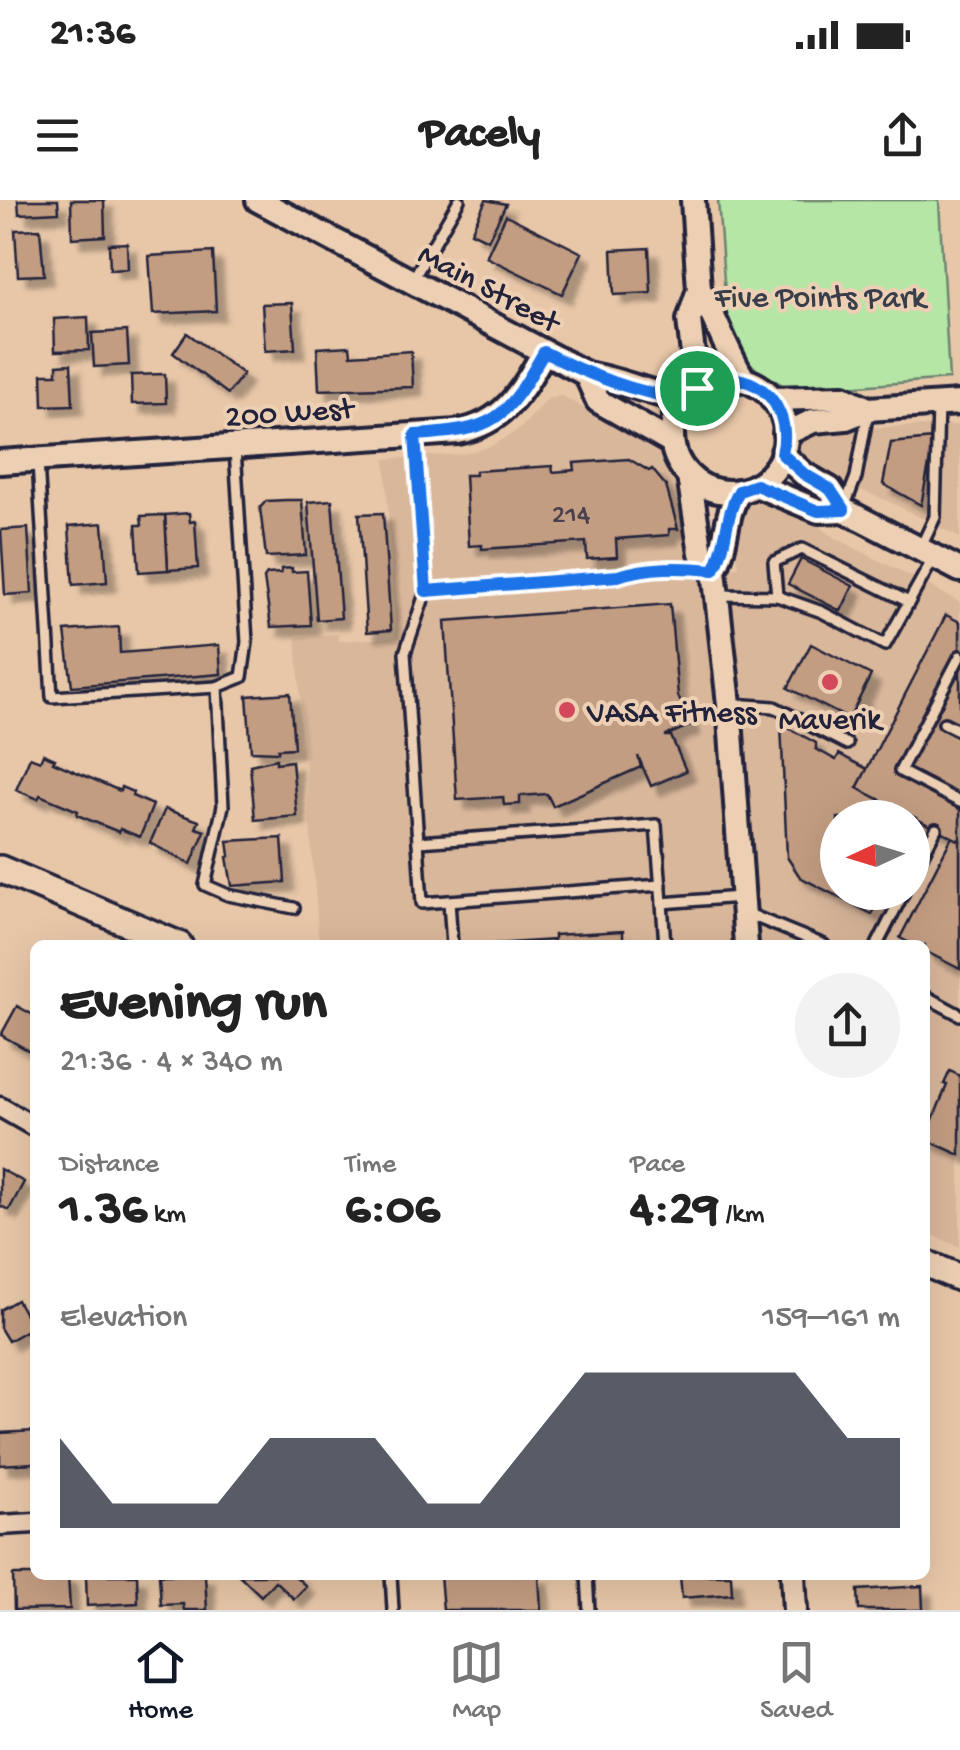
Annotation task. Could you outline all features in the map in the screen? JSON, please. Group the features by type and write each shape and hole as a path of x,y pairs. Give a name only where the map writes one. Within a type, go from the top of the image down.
{"main road":[{"path":"0,869 167,940"},
{"path":"930,1265 960,1278"}],"street":[{"name":"Main Street","path":"258,200 586,374 607,377 646,393 690,394"},
{"path":"693,200 699,288 689,320 690,394 672,428 675,455 689,476 721,492 748,488 767,477 784,444 813,421 846,418 868,409 949,404"},
{"path":"699,288 725,350 744,380 772,399 780,410 784,444 804,474 830,489 844,510 960,570"},
{"name":"200 West","path":"0,462 476,428 513,404 544,352"},
{"name":"Main Street","path":"586,374 598,401 672,443"},
{"path":"690,394 712,380 744,380"},
{"path":"772,399 843,397 868,409"},
{"path":"689,476 701,553 714,570 729,704 746,940"},
{"path":"748,488 818,511 844,510"},
{"path":"714,570 725,550 726,522 748,488"},
{"path":"0,1107 30,1124"},
{"path":"0,1525 30,1522"},
{"path":"792,1580 795,1610"}],"lane":[{"path":"412,282 459,200"},
{"path":"717,595 777,596 831,612 885,645 909,602 927,553 934,517 940,429 949,404"},
{"path":"844,510 856,477 868,409"},
{"path":"415,435 426,591 405,653 422,903 661,885"},
{"path":"38,459 52,696 217,687 242,676 247,642 234,446"},
{"path":"777,596 774,562 802,549 810,558 849,578 909,602"},
{"path":"426,591 618,576 637,570 714,570"},
{"path":"788,600 795,588"},
{"path":"810,608 815,598"},
{"path":"960,656 900,771 960,802"},
{"path":"217,687 223,806 205,885 228,895 294,908"},
{"path":"729,704 774,707 847,744"},
{"path":"944,722 960,730"},
{"path":"418,842 656,825 665,940"},
{"path":"930,840 936,829"},
{"path":"449,901 452,940"},
{"path":"662,902 743,904 814,940"},
{"path":"880,940 895,910"},
{"path":"930,999 960,1015"},
{"path":"390,1580 393,1610"},
{"path":"587,1580 589,1610"}],"shaded area":[{"path":"560,395 659,448 683,499 690,525 692,570 739,567 733,534 742,510 750,503 767,499 806,516 832,536 960,602 960,1247 930,1234 930,940 319,940 296,637 338,634 339,641 396,637 385,459 463,454 492,446 521,428 547,399"},
{"path":"960,425 960,538 888,501 817,472 800,456 799,446 805,436 824,429"}],"green space":[{"name":"Five Points Park","path":"718,200 939,200 949,379 793,391 757,370 742,354 727,321"}],"building":[{"path":"18,200 58,200 59,212 19,214"},
{"path":"71,200 104,200 105,236 72,238"},
{"path":"486,200 506,204 488,240 471,232"},
{"path":"506,215 582,253 562,294 486,257"},
{"path":"40,229 44,275 18,276 15,230"},
{"path":"127,243 128,269 110,270 109,244"},
{"path":"649,248 651,293 614,295 612,250"},
{"path":"213,252 216,311 153,314 149,256"},
{"path":"292,303 295,349 265,351 262,304"},
{"path":"88,317 89,350 55,351 54,319"},
{"path":"127,331 129,365 94,367 92,333"},
{"path":"187,333 243,374 228,394 173,353"},
{"path":"350,346 351,355 411,351 413,387 319,390 317,348"},
{"path":"71,364 73,405 43,406 42,374 57,374 57,365"},
{"path":"165,374 166,403 132,404 131,375"},
{"path":"934,439 921,505 883,484 891,443"},
{"path":"629,459 649,471 652,469 666,486 678,529 669,529 669,535 616,539 617,557 587,559 586,542 482,549 482,545 469,546 465,475 552,466 553,472 575,470 574,463"},
{"path":"302,500 306,555 266,557 260,508 266,501"},
{"path":"332,500 341,618 317,620 308,502"},
{"path":"189,513 190,522 195,521 198,568 168,570 165,515"},
{"path":"383,513 391,630 367,632 359,514"},
{"path":"165,515 168,570 139,572 136,525 142,525 141,516"},
{"path":"103,523 107,582 73,585 69,526"},
{"path":"28,528 32,593 5,595 1,530"},
{"name":"Maverik","path":"801,559 853,586 841,611 788,584"},
{"path":"292,568 292,572 307,571 311,625 271,627 264,578"},
{"name":"VASA Fitness","path":"670,604 678,696 691,725 665,736 671,736 686,771 651,786 638,756 641,767 553,806 547,794 520,796 520,804 504,805 503,797 457,800 445,621"},
{"path":"946,615 960,622 960,841 930,826 930,800 880,800 857,788"},
{"path":"119,627 120,653 219,645 221,674 72,686 65,631"},
{"name":"Maverik","path":"811,644 871,675 849,719 788,688"},
{"path":"290,693 294,748 251,751 247,696"},
{"path":"781,724 816,743 816,749 836,760 839,754 867,769 857,788 881,800 820,800 820,887 800,877 787,857"},
{"path":"43,754 120,791 121,787 133,792 132,796 153,805 140,837 77,815 78,811 40,795 38,799 16,790 30,757 40,761"},
{"path":"276,759 276,763 292,761 297,816 255,820 250,765"},
{"path":"165,809 199,821 196,828 205,831 191,864 150,843"},
{"path":"952,837 960,841 960,969 930,954 930,940 900,938 914,910 930,910 930,880"},
{"path":"282,838 285,882 232,886 228,841"},
{"path":"623,931 623,940 554,940 554,935"},
{"path":"17,1006 30,1013 30,1051 1,1035"},
{"path":"950,1071 960,1076 960,1155 930,1141 930,1127 947,1085 944,1084"},
{"path":"0,1169 24,1182 9,1210 0,1206"},
{"path":"17,1300 30,1328 8,1341 0,1328 0,1310"},
{"path":"30,1431 30,1463 0,1465 0,1433"},
{"path":"13,1575 30,1575 30,1580 68,1580 70,1609 14,1610"},
{"path":"86,1580 137,1580 138,1603 87,1606"},
{"path":"159,1580 205,1580 207,1610 184,1610 183,1604 161,1605"},
{"path":"244,1580 299,1580 306,1586 294,1599 275,1581 261,1596"},
{"path":"440,1580 539,1580 541,1610 443,1610"},
{"path":"680,1580 731,1580 732,1594 682,1598"},
{"path":"922,1586 923,1610 859,1610 858,1590"}],"place":[{"name":"Maverik","path":"830,682"},
{"name":"VASA Fitness","path":"567,710"}],"route":[{"path":"544,352 586,374 607,377 646,393 684,400 697,388 712,380 728,378 744,380 764,391 784,421 782,454 804,474 830,489 844,510 818,511 756,485 739,491 731,505 725,550 714,570 637,570 618,576 426,591 415,435 476,428 500,416 513,404 544,352"}]}
